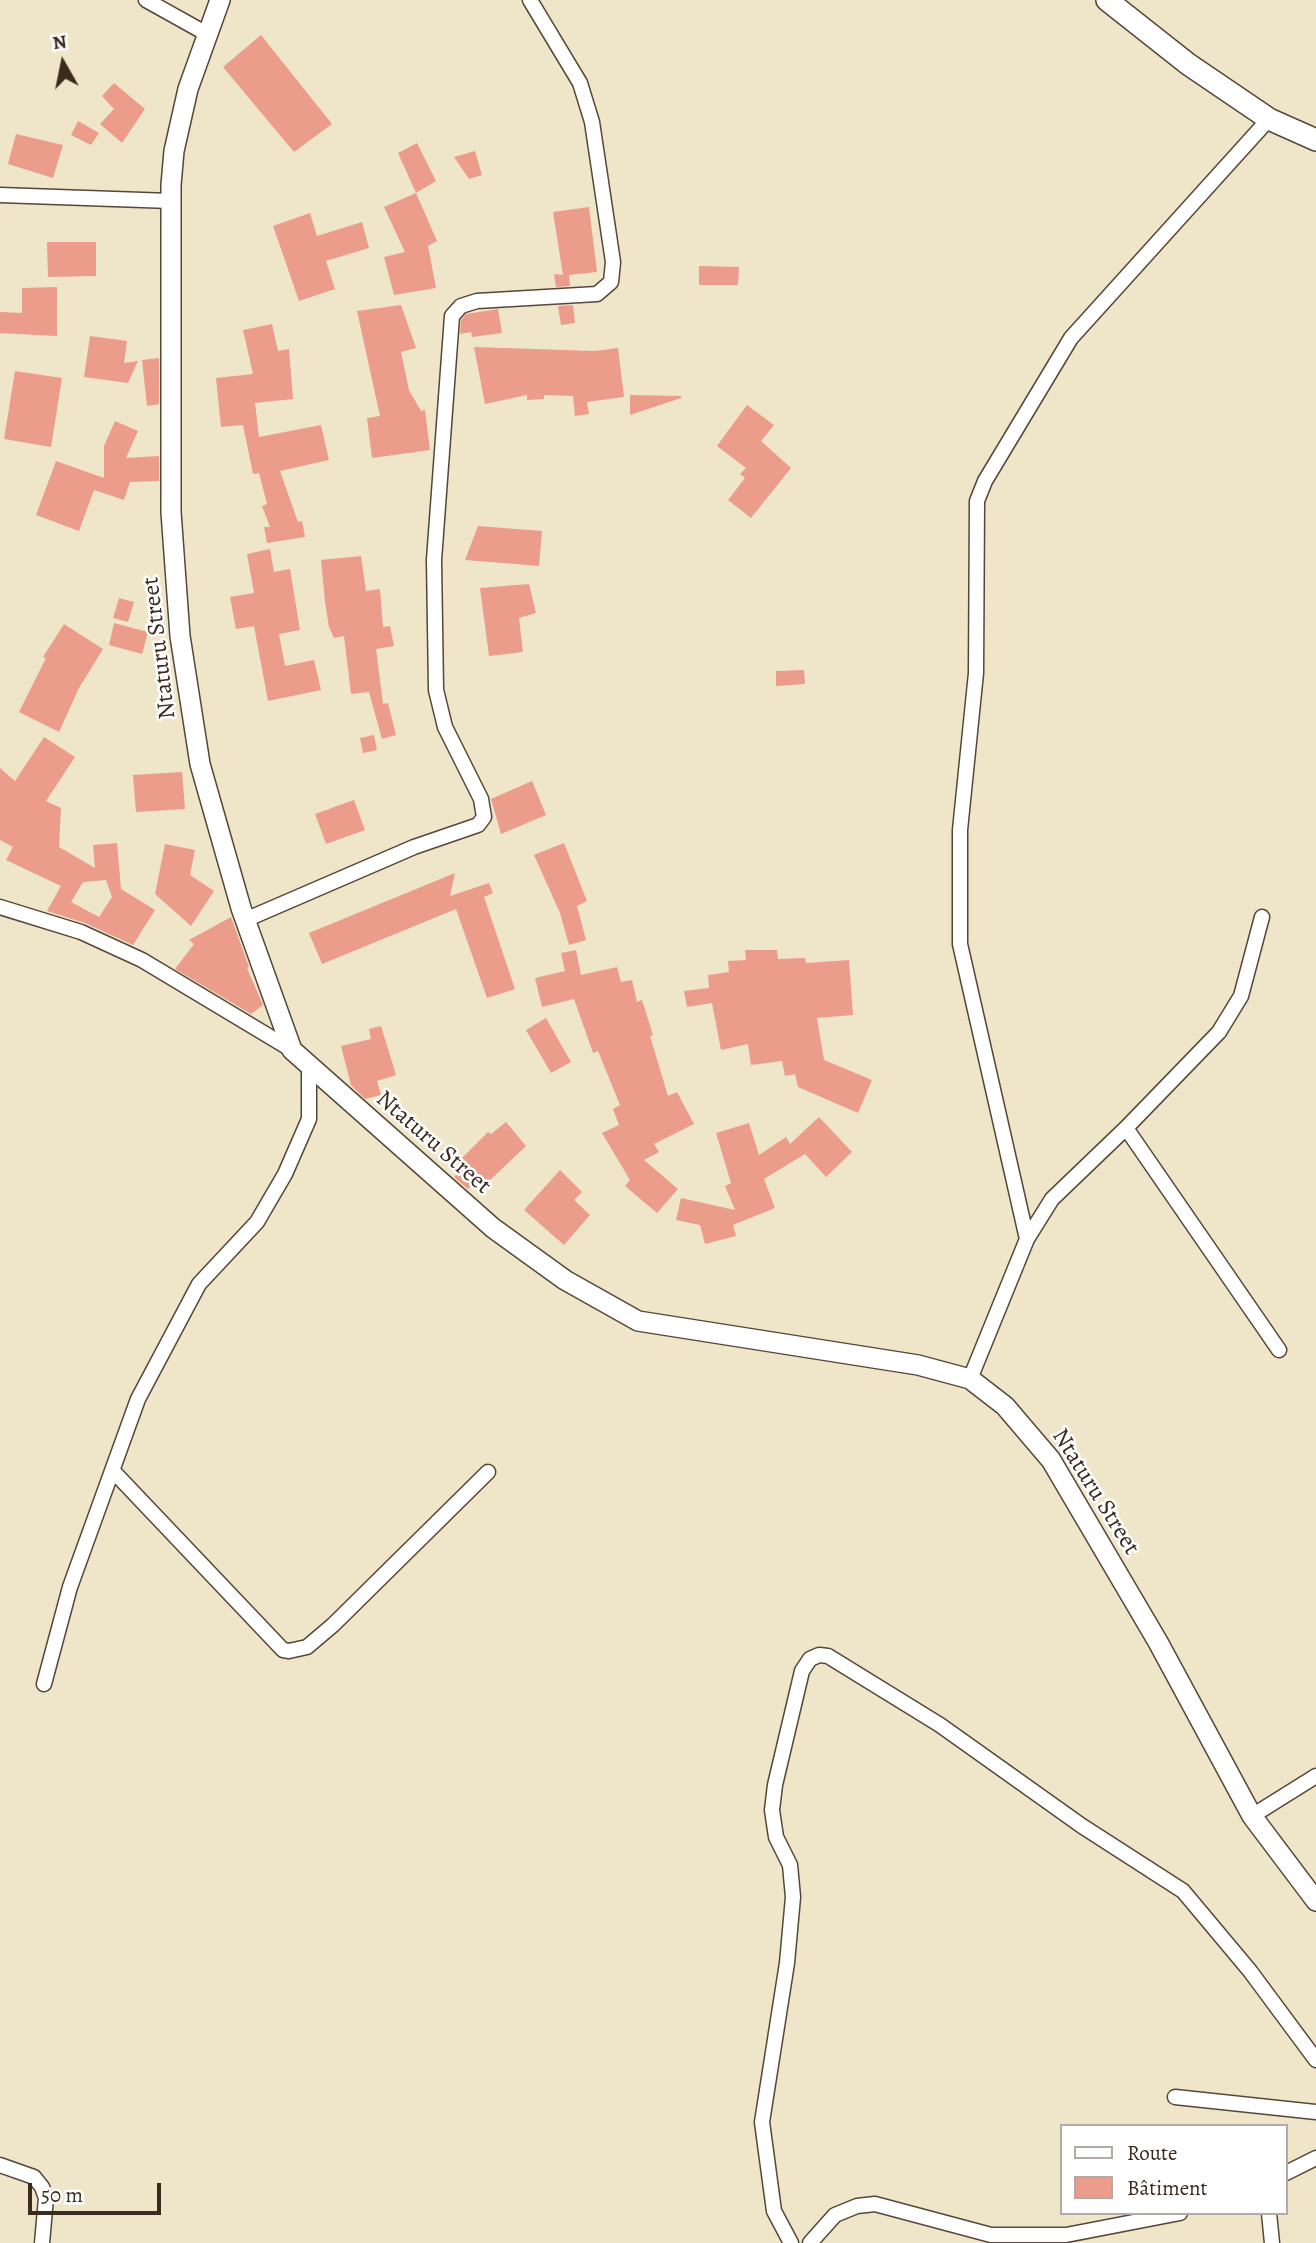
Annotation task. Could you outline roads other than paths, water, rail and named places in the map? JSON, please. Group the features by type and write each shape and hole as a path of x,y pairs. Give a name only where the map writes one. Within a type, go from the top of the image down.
{"main road":[{"path":"1107,0 1188,64 1269,119 1316,140"}],"street":[{"path":"146,0 206,34"},
{"name":"Ntaturu Street","path":"220,0 188,89 174,151 171,201 171,512 180,636 200,764 245,920 292,1050 309,1068 493,1228 565,1280 638,1321 918,1365 970,1379 1005,1406 1051,1460 1158,1642 1252,1816 1316,1901"},
{"path":"245,920 414,847 478,825 484,817 481,799 444,727 436,690 434,560 452,316 461,306 477,301 597,294 611,282 614,262 588,109 580,83 530,0"},
{"path":"1027,1239 960,944 960,830 976,673 977,501 985,481 1072,338 1269,119"},
{"path":"0,195 171,201"},
{"path":"0,907 81,932 142,960 292,1050"},
{"path":"970,1379 1027,1239 1052,1199 1126,1128 1219,1031 1241,996 1262,917"},
{"path":"44,1684 70,1587 138,1399 199,1284 257,1222 285,1174 309,1119 309,1068"},
{"path":"1126,1128 1279,1350"},
{"path":"113,1471 283,1650 289,1651 307,1647 333,1625 488,1472"},
{"path":"791,2243 774,2211 762,2122 787,1963 793,1897 790,1864 776,1836 772,1810 775,1785 802,1671 810,1659 819,1655 828,1656 940,1725 1082,1826 1183,1891 1250,1971 1316,2060"},
{"path":"1252,1816 1316,1776"},
{"path":"1175,2096 1316,2112"},
{"path":"1288,2172 1316,2158"},
{"path":"0,2165 34,2177 42,2187 46,2198 42,2243"},
{"path":"810,2243 835,2215 857,2206 875,2204 991,2239 1066,2235 1084,2237 1172,2215"},
{"path":"1269,2215 1272,2243"}]}
